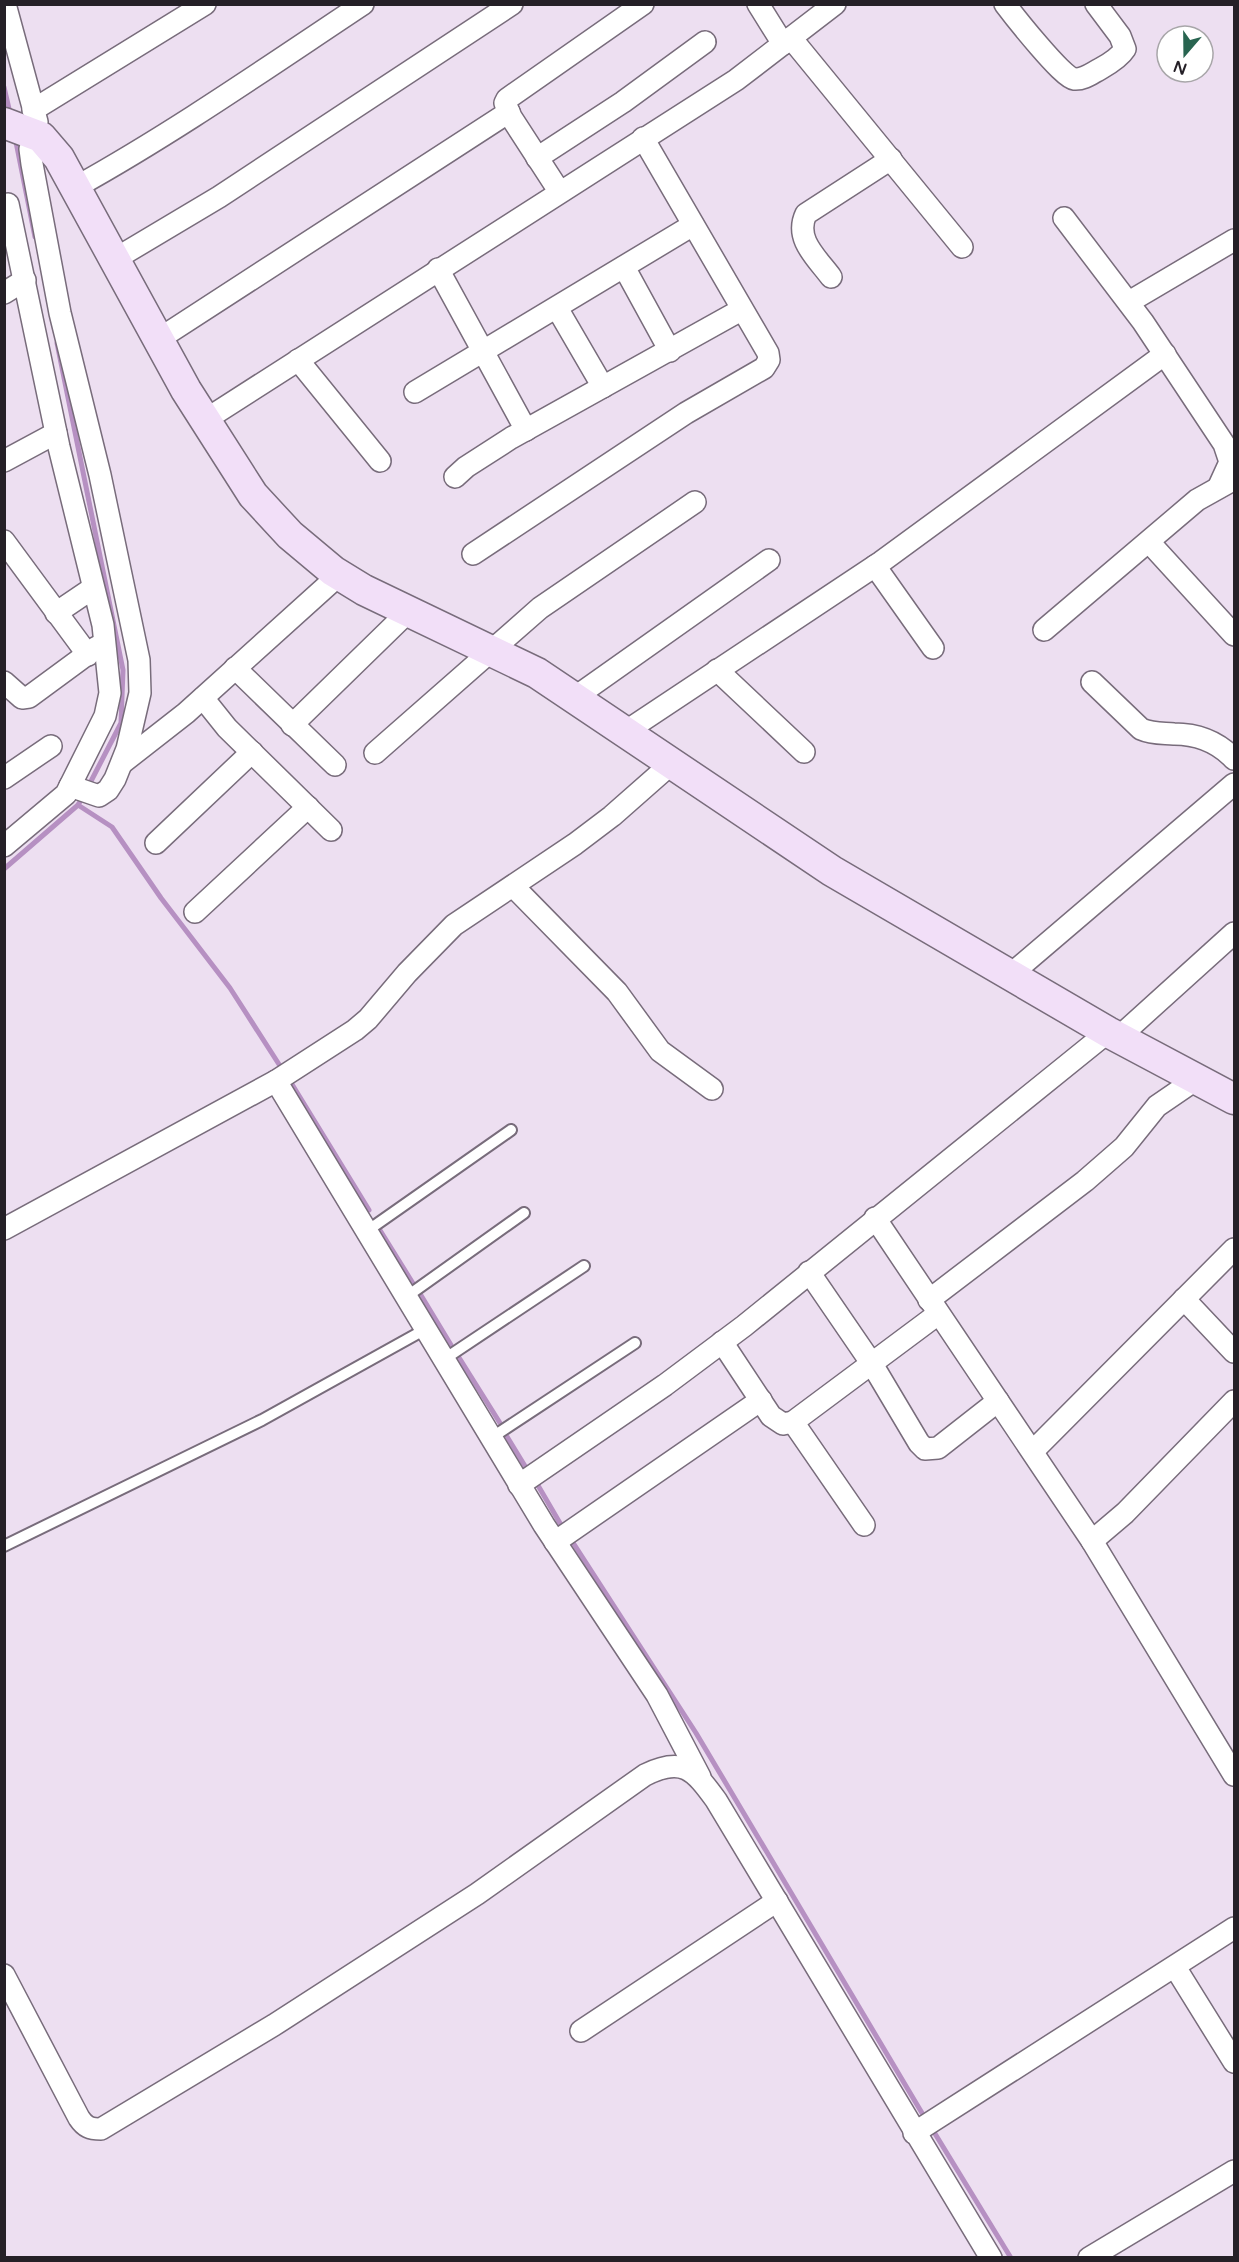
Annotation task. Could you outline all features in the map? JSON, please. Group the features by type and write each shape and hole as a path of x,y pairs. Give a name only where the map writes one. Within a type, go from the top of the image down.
{"street":[{"path":"28,127 205,4"},
{"path":"75,187 207,109 363,4"},
{"path":"115,259 219,197 512,4"},
{"path":"559,191 505,103 510,96 643,4"},
{"path":"758,4 787,41 891,159 962,247"},
{"path":"205,420 438,268 736,80 835,4"},
{"path":"1005,4 1043,51 1068,77 1074,79 1084,78 1104,67 1125,49 1120,36 1096,4"},
{"path":"4,846 58,803 80,790 108,790 122,763 140,693 139,660 100,475 60,313 32,164 31,143 9,6"},
{"path":"537,158 623,102 705,42"},
{"path":"159,339 509,112"},
{"path":"28,127 59,158 205,420 267,513 339,575 364,591 491,649 537,673 832,871 1113,1035 1195,1080 1233,1095"},
{"path":"473,554 686,413 764,368 769,360 768,353 643,138"},
{"path":"831,277 802,235 801,224 806,214 891,159"},
{"path":"8,204 56,433 105,642 110,674 109,705 87,755 80,790"},
{"path":"1044,630 1197,500 1227,483 1229,456 1165,354 1129,302 1064,218"},
{"path":"415,392 693,225"},
{"path":"1129,302 1234,240"},
{"path":"624,267 670,351"},
{"path":"438,268 526,430"},
{"path":"4,293 25,280"},
{"path":"557,308 603,387"},
{"path":"455,477 475,461 526,430 741,310"},
{"path":"625,732 875,566 1165,354"},
{"path":"298,360 380,461"},
{"path":"4,461 56,433"},
{"path":"375,753 540,608 694,502"},
{"path":"4,541 88,655"},
{"path":"1149,542 1234,634"},
{"path":"574,698 769,560"},
{"path":"875,566 933,648"},
{"path":"122,763 203,698 339,575"},
{"path":"56,613 93,588"},
{"path":"292,725 409,611"},
{"path":"4,682 16,695 22,698 29,696 105,642"},
{"path":"235,668 335,765"},
{"path":"717,670 804,752"},
{"path":"1092,682 1141,729 1149,733 1177,734 1213,742 1234,759"},
{"path":"203,698 227,728 331,830"},
{"path":"4,778 51,746"},
{"path":"156,843 252,752"},
{"path":"4,1229 276,1082 368,1019 454,925 612,816 671,764"},
{"path":"1009,976 1234,784"},
{"path":"195,912 308,807"},
{"path":"513,886 617,992 660,1051 712,1089"},
{"path":"519,1485 665,1385 722,1342 875,1218 1113,1035 1234,933"},
{"path":"722,1342 777,1421 793,1422 872,1364 933,1307 1124,1147 1157,1106 1195,1080"},
{"path":"276,1082 519,1485 657,1695 700,1777 991,2258"},
{"path":"875,1218 1092,1540 1234,1775"},
{"path":"1033,1451 1234,1249"},
{"path":"809,1272 872,1364 919,1443 925,1449 938,1448 998,1401"},
{"path":"1184,1299 1234,1352"},
{"path":"555,1542 761,1400"},
{"path":"1092,1540 1125,1513 1234,1401"},
{"path":"793,1422 864,1525"},
{"path":"4,1975 79,2118 91,2129 101,2129 274,2025 448,1913 645,1775 661,1767 676,1766 687,1768 700,1777"},
{"path":"581,2031 777,1901"},
{"path":"914,2133 1082,2023 1234,1928"},
{"path":"1174,1967 1234,2062"},
{"path":"1089,2258 1234,2171"}],"lane":[{"path":"367,1230 510,1130"},
{"path":"406,1297 524,1213"},
{"path":"443,1360 584,1266"},
{"path":"4,1546 262,1420 424,1330"},
{"path":"491,1438 635,1343"}],"waterway":[{"path":"4,87 10,113"},
{"path":"15,137 35,237"},
{"path":"57,343 123,670 121,723 88,787"},
{"path":"4,869 78,805 84,795"},
{"path":"78,805 112,827 161,898 230,988 282,1069"},
{"path":"290,1081 369,1210"},
{"path":"378,1227 414,1285"},
{"path":"419,1292 451,1345"},
{"path":"458,1356 500,1423"},
{"path":"506,1435 528,1471"},
{"path":"536,1482 564,1530"},
{"path":"570,1538 696,1733 922,2113"},
{"path":"934,2132 1011,2258"}]}
